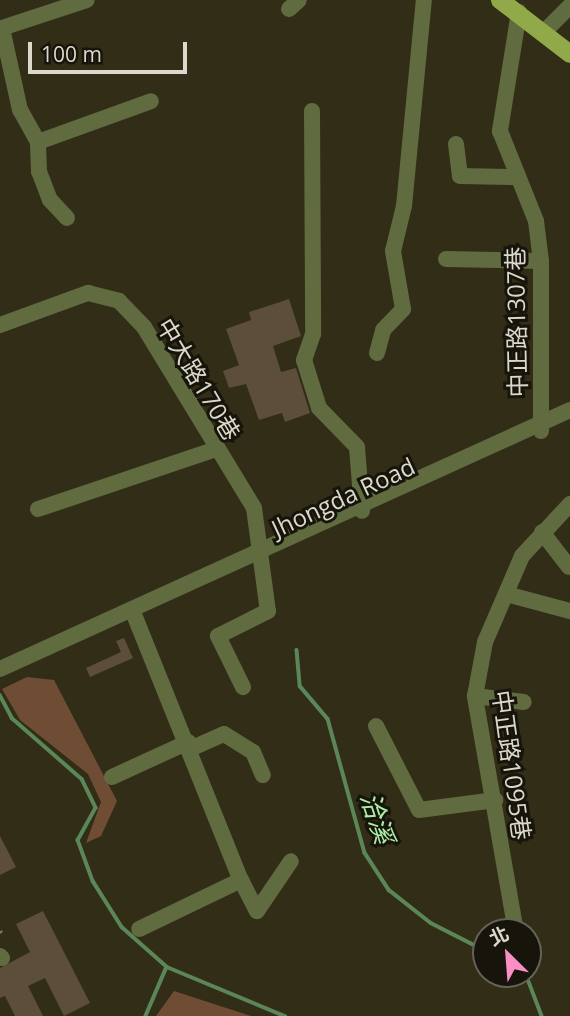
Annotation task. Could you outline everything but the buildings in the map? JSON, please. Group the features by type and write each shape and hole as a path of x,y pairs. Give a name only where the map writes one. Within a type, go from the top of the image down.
{"main road":[{"path":"500,0 545,31 570,54"}],"street":[{"path":"67,218 50,200 39,172 38,142 20,110 2,28 88,0"},
{"path":"377,353 383,330 403,309 393,251 404,206 424,0"},
{"path":"545,31 570,6"},
{"name":"中正路1307巷","path":"519,12 500,131 514,177 536,222 541,261 540,427"},
{"path":"38,142 151,101"},
{"path":"312,111 313,334 304,360 319,408 357,447 361,509"},
{"path":"456,144 460,176 514,177"},
{"path":"446,259 541,261"},
{"name":"中大路170巷","path":"0,325 88,293 119,301 144,327 214,450 247,488 261,555 268,611 218,636 243,687"},
{"path":"540,427 570,410"},
{"path":"540,427 570,418"},
{"name":"Jhongda Road","path":"1,669 261,555 540,427"},
{"path":"38,509 214,450"},
{"name":"中正路1095巷","path":"514,918 475,696 485,642 506,594 542,532 570,504"},
{"path":"542,532 569,567"},
{"path":"506,594 570,611"},
{"path":"133,612 189,745 240,880 257,911 291,861"},
{"path":"475,696 524,702"},
{"path":"376,726 419,810 495,800"},
{"path":"112,776 224,734 253,752 263,775"},
{"path":"139,929 240,880"}],"shaded area":[{"path":"27,677 54,680 117,801 101,836 86,843 101,802 88,774 20,720 2,689"},
{"path":"174,991 251,1016 156,1016"}],"waterway":[{"name":"洽溪","path":"297,650 300,686 328,719 365,853 389,890 431,923 472,944"},
{"path":"0,695 12,718 82,779 96,808 78,840 93,881 122,927 167,967 146,1016"},
{"name":"洽溪","path":"167,967 285,1016"},
{"name":"洽溪","path":"531,988 542,1016"}]}
